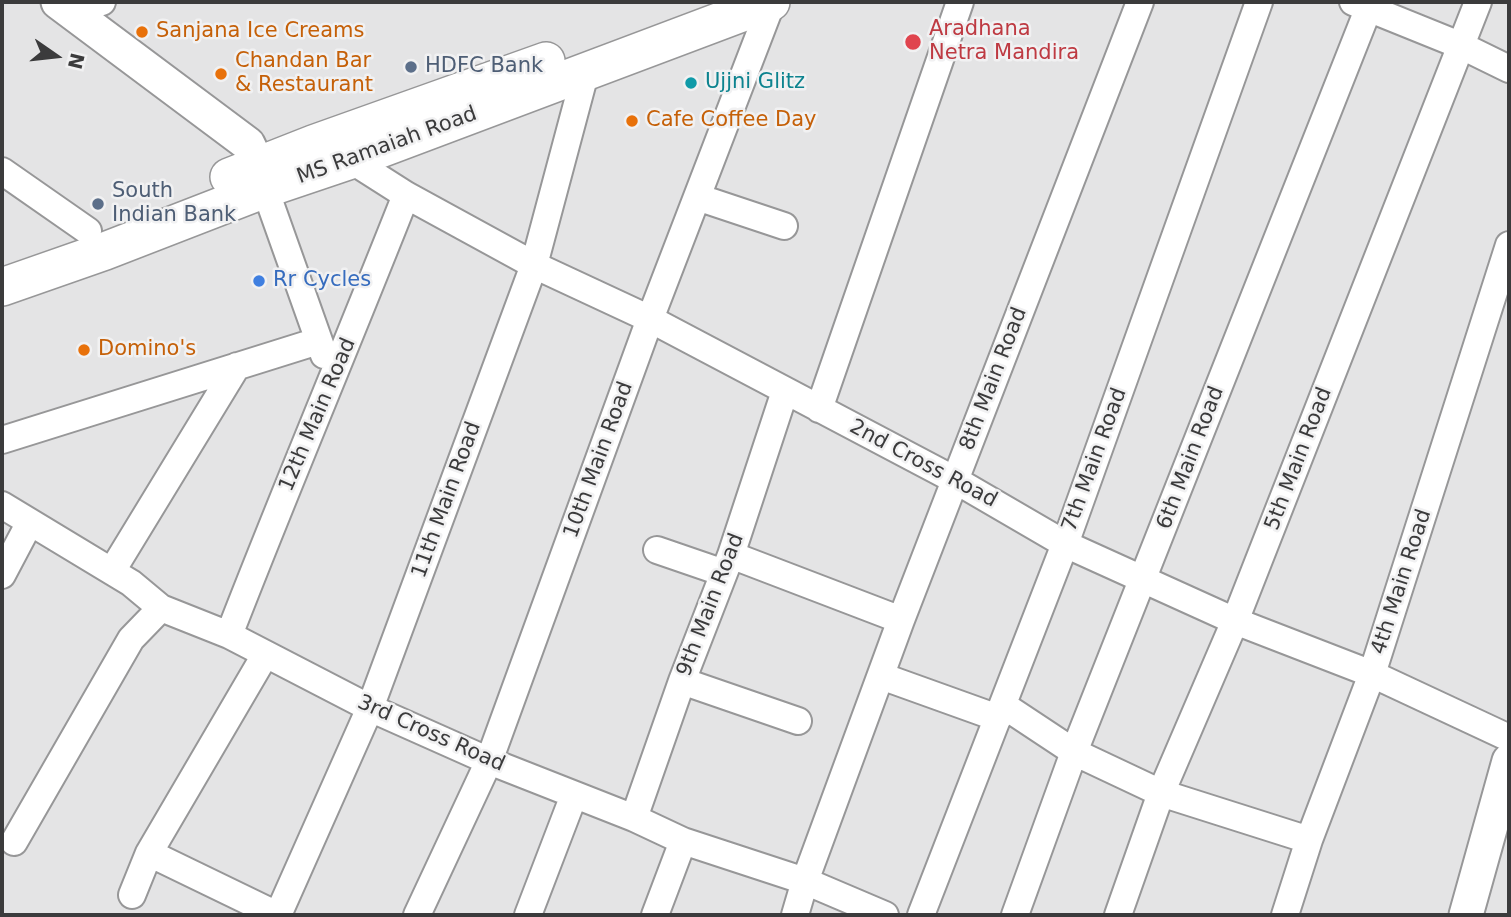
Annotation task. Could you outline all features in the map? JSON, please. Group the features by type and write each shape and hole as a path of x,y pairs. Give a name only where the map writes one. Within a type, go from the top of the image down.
{"main road":[{"name":"MS Ramaiah Road","path":"2,287 105,251 261,177 701,2"},
{"name":"MS Ramaiah Road","path":"2,262 89,231 261,177 351,160 771,2"}],"street":[{"name":"10th Main Road","path":"417,915 489,761 650,319 771,2"},
{"path":"819,409 960,2"},
{"name":"8th Main Road","path":"795,915 901,620 1140,2"},
{"name":"7th Main Road","path":"921,915 1065,544 1259,2"},
{"name":"5th Main Road","path":"1118,915 1161,793 1235,621 1478,2"},
{"path":"1364,4 1509,69"},
{"name":"6th Main Road","path":"1015,915 1074,752 1143,580 1364,4"},
{"path":"77,5 248,144 334,379"},
{"name":"11th Main Road","path":"277,915 370,708 534,265 585,74"},
{"name":"2nd Cross Road","path":"351,160 406,195 534,265 650,319 955,480 1065,544 1235,621 1372,674 1509,737"},
{"path":"2,171 89,231"},
{"name":"12th Main Road","path":"229,635 406,195"},
{"path":"696,197 784,226"},
{"name":"4th Main Road","path":"1285,915 1309,840 1372,674 1509,245"},
{"path":"2,440 318,341"},
{"path":"112,571 237,366"},
{"name":"9th Main Road","path":"634,818 682,681 728,564 785,391"},
{"name":"3rd Cross Road","path":"2,505 131,583 161,608 229,635 370,708 489,761 634,818 684,841 805,881 885,915"},
{"path":"2,575 30,522"},
{"path":"657,550 728,564 901,620"},
{"path":"14,842 131,639 161,608"},
{"path":"132,895 149,853 265,655"},
{"path":"881,676 1001,712 1074,752 1161,793 1309,840"},
{"path":"682,681 798,721"},
{"path":"1466,915 1509,761"},
{"path":"528,915 574,795"},
{"path":"655,915 684,841"},
{"path":"149,853 277,915"}],"place":[{"name":"Sanjana Ice Creams","path":"142,32"},
{"name":"Aradhana Netra Mandira","path":"913,42"},
{"name":"HDFC Bank","path":"411,67"},
{"name":"Chandan Bar & Restaurant","path":"221,74"},
{"name":"Ujjni Glitz","path":"691,83"},
{"name":"Cafe Coffee Day","path":"632,121"},
{"name":"South Indian Bank","path":"98,204"},
{"name":"Rr Cycles","path":"259,281"},
{"name":"Domino's","path":"84,350"}]}
